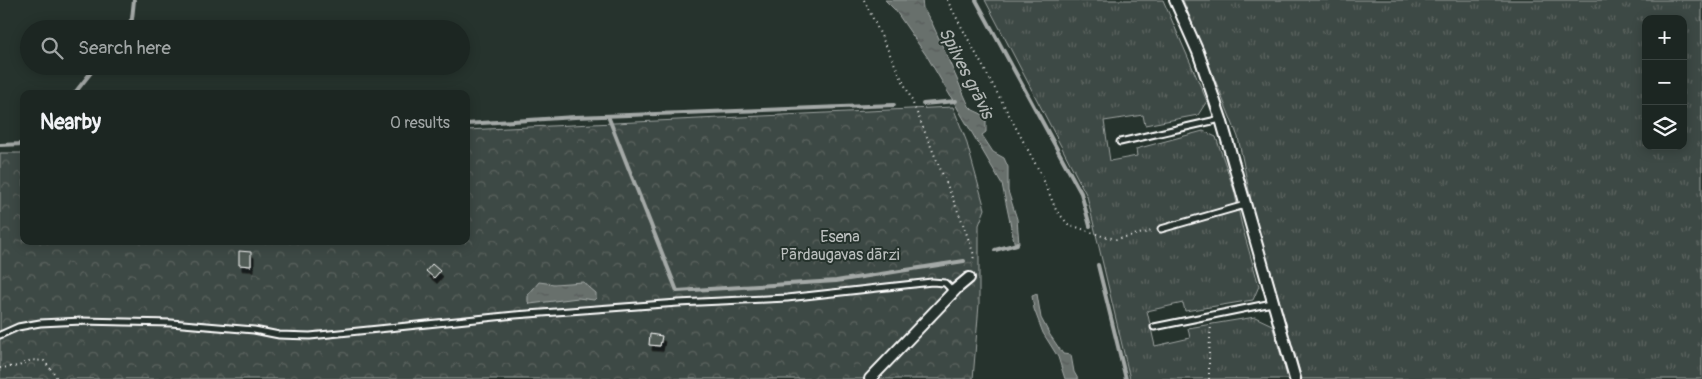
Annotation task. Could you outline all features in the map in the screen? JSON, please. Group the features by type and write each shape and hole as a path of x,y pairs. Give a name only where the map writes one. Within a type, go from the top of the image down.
{"street":[{"path":"1174,0 1198,52 1221,119 1294,379"},
{"path":"870,379 969,278"}],"lane":[{"path":"1120,142 1221,119"},
{"path":"1161,229 1245,205"},
{"path":"0,335 18,327 40,323 82,321 171,323 254,330 278,335 310,336 515,315 678,302 787,298 932,282 945,283 950,288 951,295"},
{"path":"1154,327 1272,303"}],"path":[{"path":"864,0 909,94 962,221 974,255 969,278"},
{"path":"947,0 1042,176 1056,210 1068,224 1102,236 1116,238 1161,229"},
{"path":"1209,379 1208,354 1212,315"},
{"path":"0,368 19,366 31,360 44,361 57,379"}],"green space":[{"path":"985,0 1163,0 1207,101 1198,115 1145,125 1143,115 1104,121 1110,161 1137,156 1136,149 1203,131 1216,137 1234,190 1259,286 1253,300 1185,311 1183,303 1147,311 1155,346 1190,338 1188,328 1255,317 1272,325 1288,379 1130,379 1087,196"},
{"path":"1183,0 1702,0 1702,379 1302,379 1253,210 1238,137"},
{"name":"Esena Pārdaugavas dārzi","path":"953,107 966,140 985,209 979,225 979,304 973,379 0,379 0,153 20,153 20,245 470,245 470,130"}],"water":[{"path":"885,0 922,0 923,8 932,23 969,106 984,115 986,119 986,132 982,135 993,152 1004,158 1008,167 1008,191 1017,219 1019,243 1015,246 1002,184 928,58 895,10"},
{"path":"539,282 554,284 583,282 596,293 596,298 594,300 578,298 530,304 528,302 528,295"},
{"path":"1037,294 1041,318 1063,354 1071,355 1074,372 1078,379 1065,379 1058,357 1043,333 1034,309 1032,296"}],"building":[{"path":"239,251 251,252 251,266 239,265"},
{"path":"432,264 440,271 434,278 426,271"},
{"path":"650,334 662,336 660,346 649,345"}],"waterway":[{"path":"131,20 134,0"},
{"path":"976,0 1081,193 1090,226"},
{"path":"77,90 89,75"},
{"path":"923,104 956,101"},
{"path":"470,124 575,117 894,105"},
{"path":"608,116 677,291 836,281 964,261"},
{"path":"0,145 20,144"},
{"path":"995,250 1017,243"},
{"path":"1098,265 1126,379"}],"water label":[{"name":"Spilves grāvis","path":"966,73"}]}
